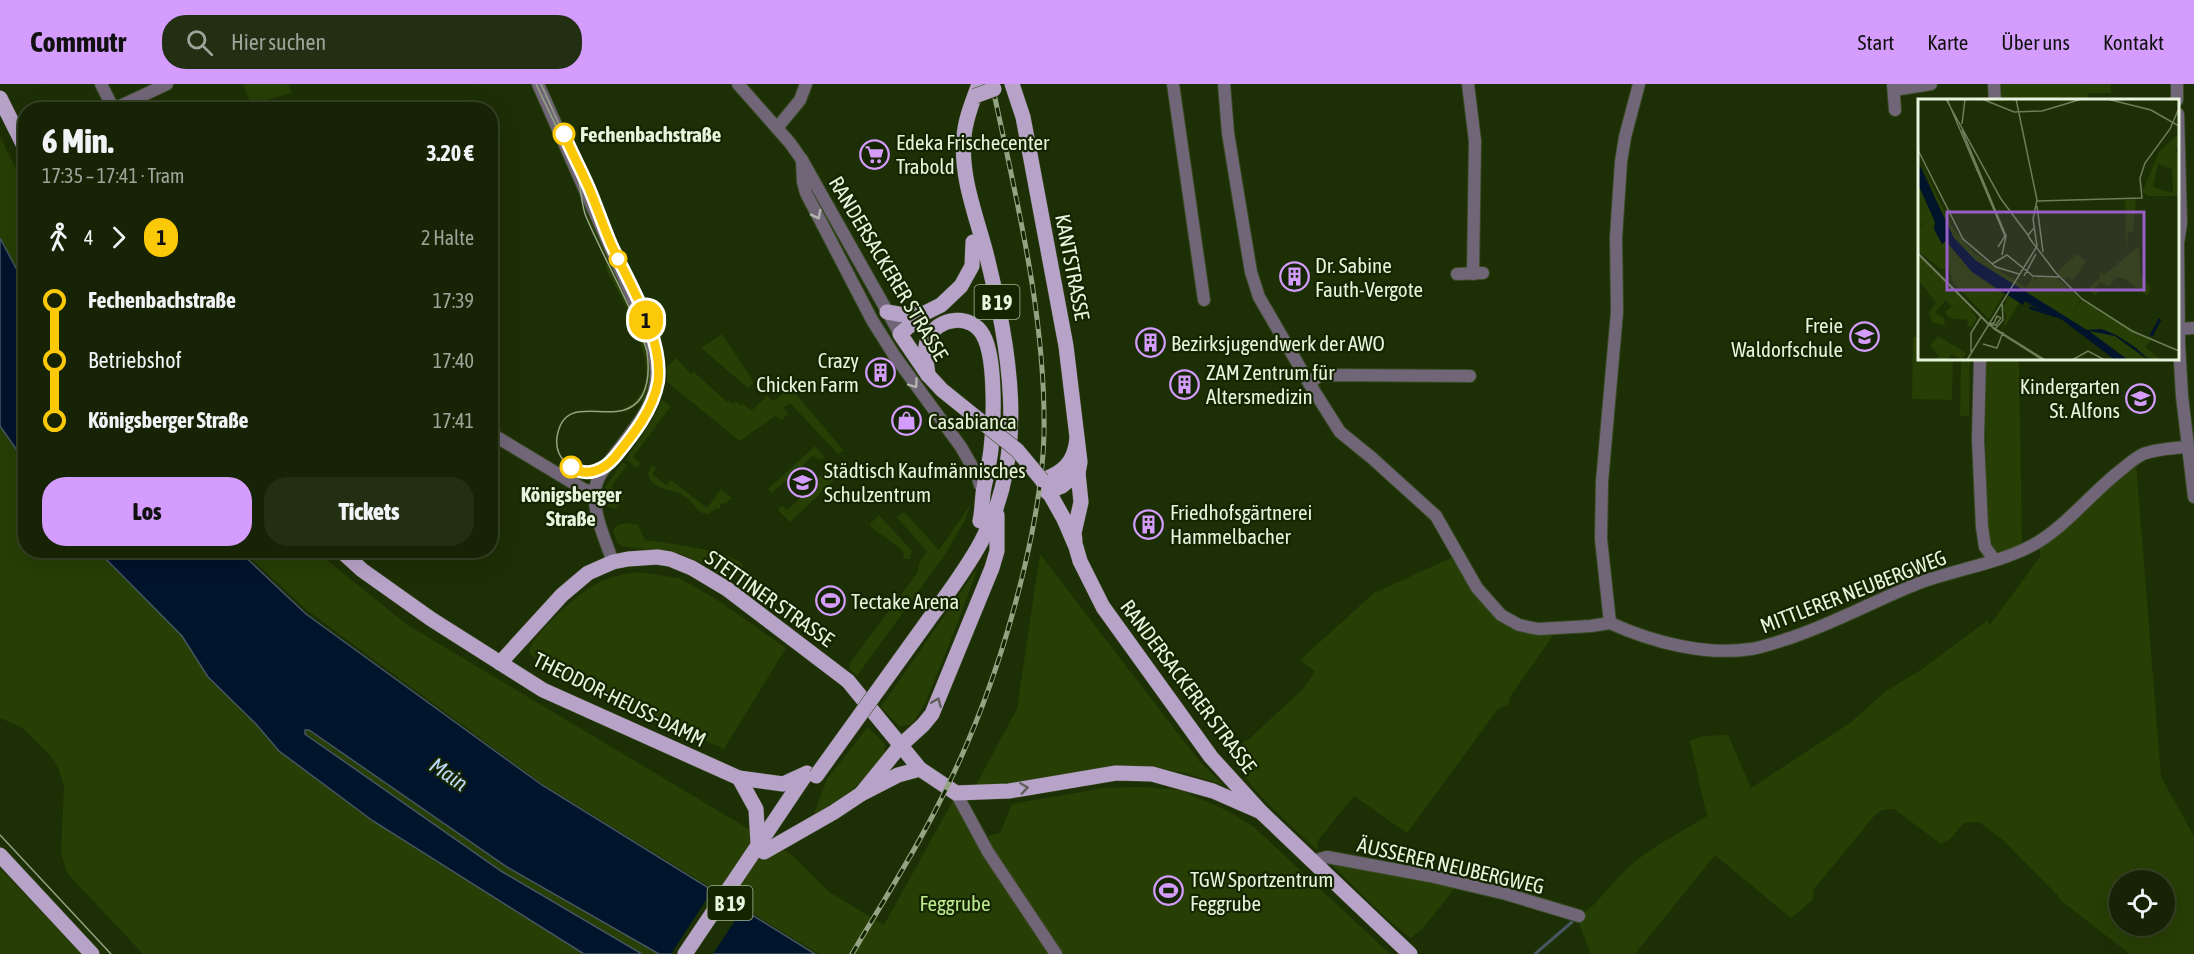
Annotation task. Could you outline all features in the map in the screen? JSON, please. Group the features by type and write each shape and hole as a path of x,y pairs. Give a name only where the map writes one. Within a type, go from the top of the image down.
{"main road":[{"name":"KANTSTRASSE","path":"1011,84 1020,106 1066,346 1080,462 1078,473 1081,493 1074,533 1077,552"},
{"path":"976,90 1010,95 1020,106"},
{"name":"B 19","path":"685,954 923,620 959,562 981,522 988,503 998,460 1001,414 994,339 958,184 954,157 960,108 976,90"},
{"name":"B 19","path":"696,954 807,773 981,543 997,507 1006,473 1011,421 1009,381 997,301 967,184 964,136 976,90"},
{"path":"0,98 18,134"},
{"path":"900,334 923,314 941,305 961,286 972,266 973,242"},
{"path":"886,312 903,315 923,314"},
{"path":"928,375 925,349 931,332 947,321 969,321 977,327 984,336 988,349 992,395 990,461 982,490 981,522"},
{"name":"RANDERSACKERER STRASSE","path":"900,334 928,375 942,390 1017,450 1045,486 1065,519 1102,607 1211,757 1260,812 1410,954"},
{"name":"KANTSTRASSE","path":"1045,486 1073,459 1077,438"},
{"path":"1045,486 1062,486 1078,473"},
{"path":"861,794 900,746 932,714 992,568 997,551 997,507"},
{"name":"STETTINER STRASSE","path":"500,663 575,583 588,573 613,562 642,557 670,559 693,568 727,589 848,681 920,769 961,793"},
{"name":"THEODOR-HEUSS-DAMM","path":"349,558 431,619 543,690 740,778 783,784 807,773"},
{"path":"740,778 756,809 761,848 834,812 861,794 898,775 920,769"},
{"path":"961,793 1009,791 1116,773 1152,774 1213,791 1260,812"},
{"path":"0,855 92,954"}],"street":[{"path":"101,84 110,102"},
{"path":"129,102 167,84"},
{"path":"538,84 648,333 657,359 657,382 652,400 601,473 594,493 595,505 613,562"},
{"name":"RANDERSACKERER STRASSE","path":"738,84 802,160 900,334"},
{"path":"777,128 800,100 806,84"},
{"path":"1173,84 1204,300"},
{"path":"1224,84 1228,133 1251,272 1259,297 1340,432 1436,516 1477,588 1501,615 1519,625 1538,629 1610,623 1601,539 1602,482 1617,312 1616,237 1621,162 1639,84"},
{"path":"1457,274 1478,273 1475,141 1468,84"},
{"path":"1895,110 1893,87 1931,84"},
{"path":"1994,84 1995,99"},
{"path":"2179,150 2181,223 2179,236"},
{"name":"RANDERSACKERER STRASSE","path":"802,160 802,182 806,193 863,303 894,355 961,447 977,475 982,490"},
{"path":"2194,328 2179,329 2182,396 2194,496"},
{"path":"1980,360 1978,439 1982,526 1985,547 1994,559"},
{"path":"1309,383 1319,376 1326,375 1470,376"},
{"path":"498,438 583,489 594,493"},
{"name":"MITTLERER NEUBERGWEG","path":"1610,623 1641,636 1679,645 1717,650 1750,650 1814,629 1922,582 2032,546 2054,530 2096,490 2135,458 2152,452 2187,447"},
{"path":"961,793 988,852 1056,954"},
{"name":"ÄUSSERER NEUBERGWEG","path":"1313,861 1327,857 1430,876 1506,894 1579,916"}],"green space":[{"path":"243,84 289,84 292,93 250,102"},
{"path":"2001,84 2111,84 2111,93 2088,93 2088,99 2002,99"},
{"path":"0,137 18,172 18,271 0,237"},
{"path":"589,218 626,291 648,349 651,371 643,402 641,401 625,413 624,408 639,397 645,381 645,362 632,320 605,267 607,265 586,219"},
{"path":"722,334 754,382 748,388 701,348"},
{"path":"1913,337 1918,337 1918,360 1953,360 1952,400 1912,399"},
{"path":"676,358 691,374 694,372 727,402 733,404 736,401 741,405 743,403 751,411 767,396 774,401 790,387 844,451 838,454 790,403 783,408 788,414 782,420 775,416 740,441 667,382 667,367"},
{"path":"1961,360 1970,360 1969,416 1960,416"},
{"path":"1985,360 2019,360 2022,545 2000,553 1989,544 1986,510"},
{"path":"662,400 671,406 633,457 640,463 635,467 626,459 653,419"},
{"path":"0,426 18,452 18,558 105,558 182,636 208,677 256,724 279,751 373,821 584,954 143,954 67,873 61,853 64,786 58,767 49,754 21,727 0,718"},
{"path":"815,446 825,457 821,460 813,456 772,493 768,489"},
{"path":"623,462 627,465 611,487 624,500 614,509 604,505 605,487"},
{"path":"2136,463 2161,777 2194,836 2194,954 2130,954 2065,904 2058,897 2059,893 2056,894 2003,840 1979,822 1964,823 1950,839 1941,844 1894,809 1883,810 1875,815 1814,889 1813,900 1791,918 1715,855 1635,954 1591,954 1578,921 1579,916 1587,911 1640,857 1707,816 1690,741 1702,736 1728,735 1751,788 1850,723 1886,691 1922,669 1988,620 1989,626 2040,557 2040,547"},
{"path":"652,465 656,468 652,474 666,485 671,480 707,508 721,489 732,498 709,514 702,513 684,496 654,483 648,474"},
{"path":"832,465 841,474 790,522 778,510 782,506 787,510 811,489 809,487"},
{"path":"971,504 965,520 946,553 857,676 849,669 850,663 918,572 919,563 927,552 897,517 904,512 939,550"},
{"path":"879,515 912,551 910,559 904,559 903,551 871,527 870,524"},
{"path":"626,523 638,525 645,540 723,554 742,564 743,569 729,580 707,565 678,553 621,546 613,530 618,525"},
{"path":"1040,554 1200,762 1224,785 1185,773 1152,767 975,787 1017,709"},
{"path":"1453,557 1501,615 1554,634 1510,697 1508,705 1498,709 1407,833 1354,796 1319,839 1317,850 1255,789 1224,746 1240,745 1249,739 1302,690 1315,672 1300,660 1374,593"},
{"name":"Feggrube","path":"251,558 325,558 406,624 792,855 829,892 884,925 955,797 1053,954 819,954 543,784 308,611"},
{"path":"978,567 925,704 914,721 900,727 881,707"},
{"path":"637,572 679,578 716,599 786,648 724,749 596,694 546,667 529,653 546,626 579,596 606,579"},
{"path":"748,574 757,578 764,600 762,604 740,588 739,583"},
{"path":"868,727 885,744 884,760 851,791 813,816 827,779"},
{"path":"305,730 507,867 659,954 642,954 501,871 305,733"},
{"name":"TGW Sportzentrum Feggrube","path":"1142,787 1180,790 1228,811 1254,827 1390,954 1059,954 998,863 988,836 1000,833 1012,804 1104,788"},
{"path":"1328,861 1455,888 1424,927 1411,938 1388,920"},
{"path":"0,868 81,954 0,954"}],"water":[{"path":"0,238 18,272 18,452 0,426"},
{"name":"Main","path":"105,558 246,558 306,614 542,785 815,954 659,954 507,867 309,730 305,730 305,734 501,871 642,954 584,954 373,821 279,751 256,724 208,677 182,636"}],"pier":[{"path":"714,888 744,907 713,954 671,954"}],"waterway":[{"path":"1535,954 1572,922"}],"tram line":[{"path":"536,84 576,171 587,219 627,302 647,352 646,386 642,396 632,406 621,411 582,411 571,414 562,422 557,437 557,448 561,456 574,468 592,471 602,469 610,463 644,418 656,388 657,353 652,333 541,84"},
{"name":"1","path":"564,134 606,234 652,333 659,357 653,399 646,414 617,455 607,466 597,471 583,472 571,467"},
{"path":"0,835 111,954"}],"railway":[{"path":"852,954 925,829 964,752 999,660 1025,565 1038,500 1044,434 1040,346 1020,214 992,84"}],"place":[{"name":"Fechenbachstraße","path":"564,134"},
{"name":"Edeka Frischecenter Trabold","path":"875,154"},
{"name":"Dr. Sabine Fauth-Vergote","path":"1294,277"},
{"name":"Freie Waldorfschule","path":"1864,337"},
{"name":"Bezirksjugendwerk der AWO","path":"1150,343"},
{"name":"Crazy Chicken Farm","path":"880,372"},
{"name":"ZAM Zentrum für Altersmedizin","path":"1185,384"},
{"name":"Kindergarten St. Alfons","path":"2141,398"},
{"name":"Casabianca","path":"907,421"},
{"name":"Königsberger Straße","path":"571,467"},
{"name":"Städtisch Kaufmännisches Schulzentrum","path":"803,482"},
{"name":"Friedhofsgärtnerei Hammelbacher","path":"1149,524"},
{"name":"Tectake Arena","path":"830,601"},
{"name":"TGW Sportzentrum Feggrube","path":"1169,891"}]}
